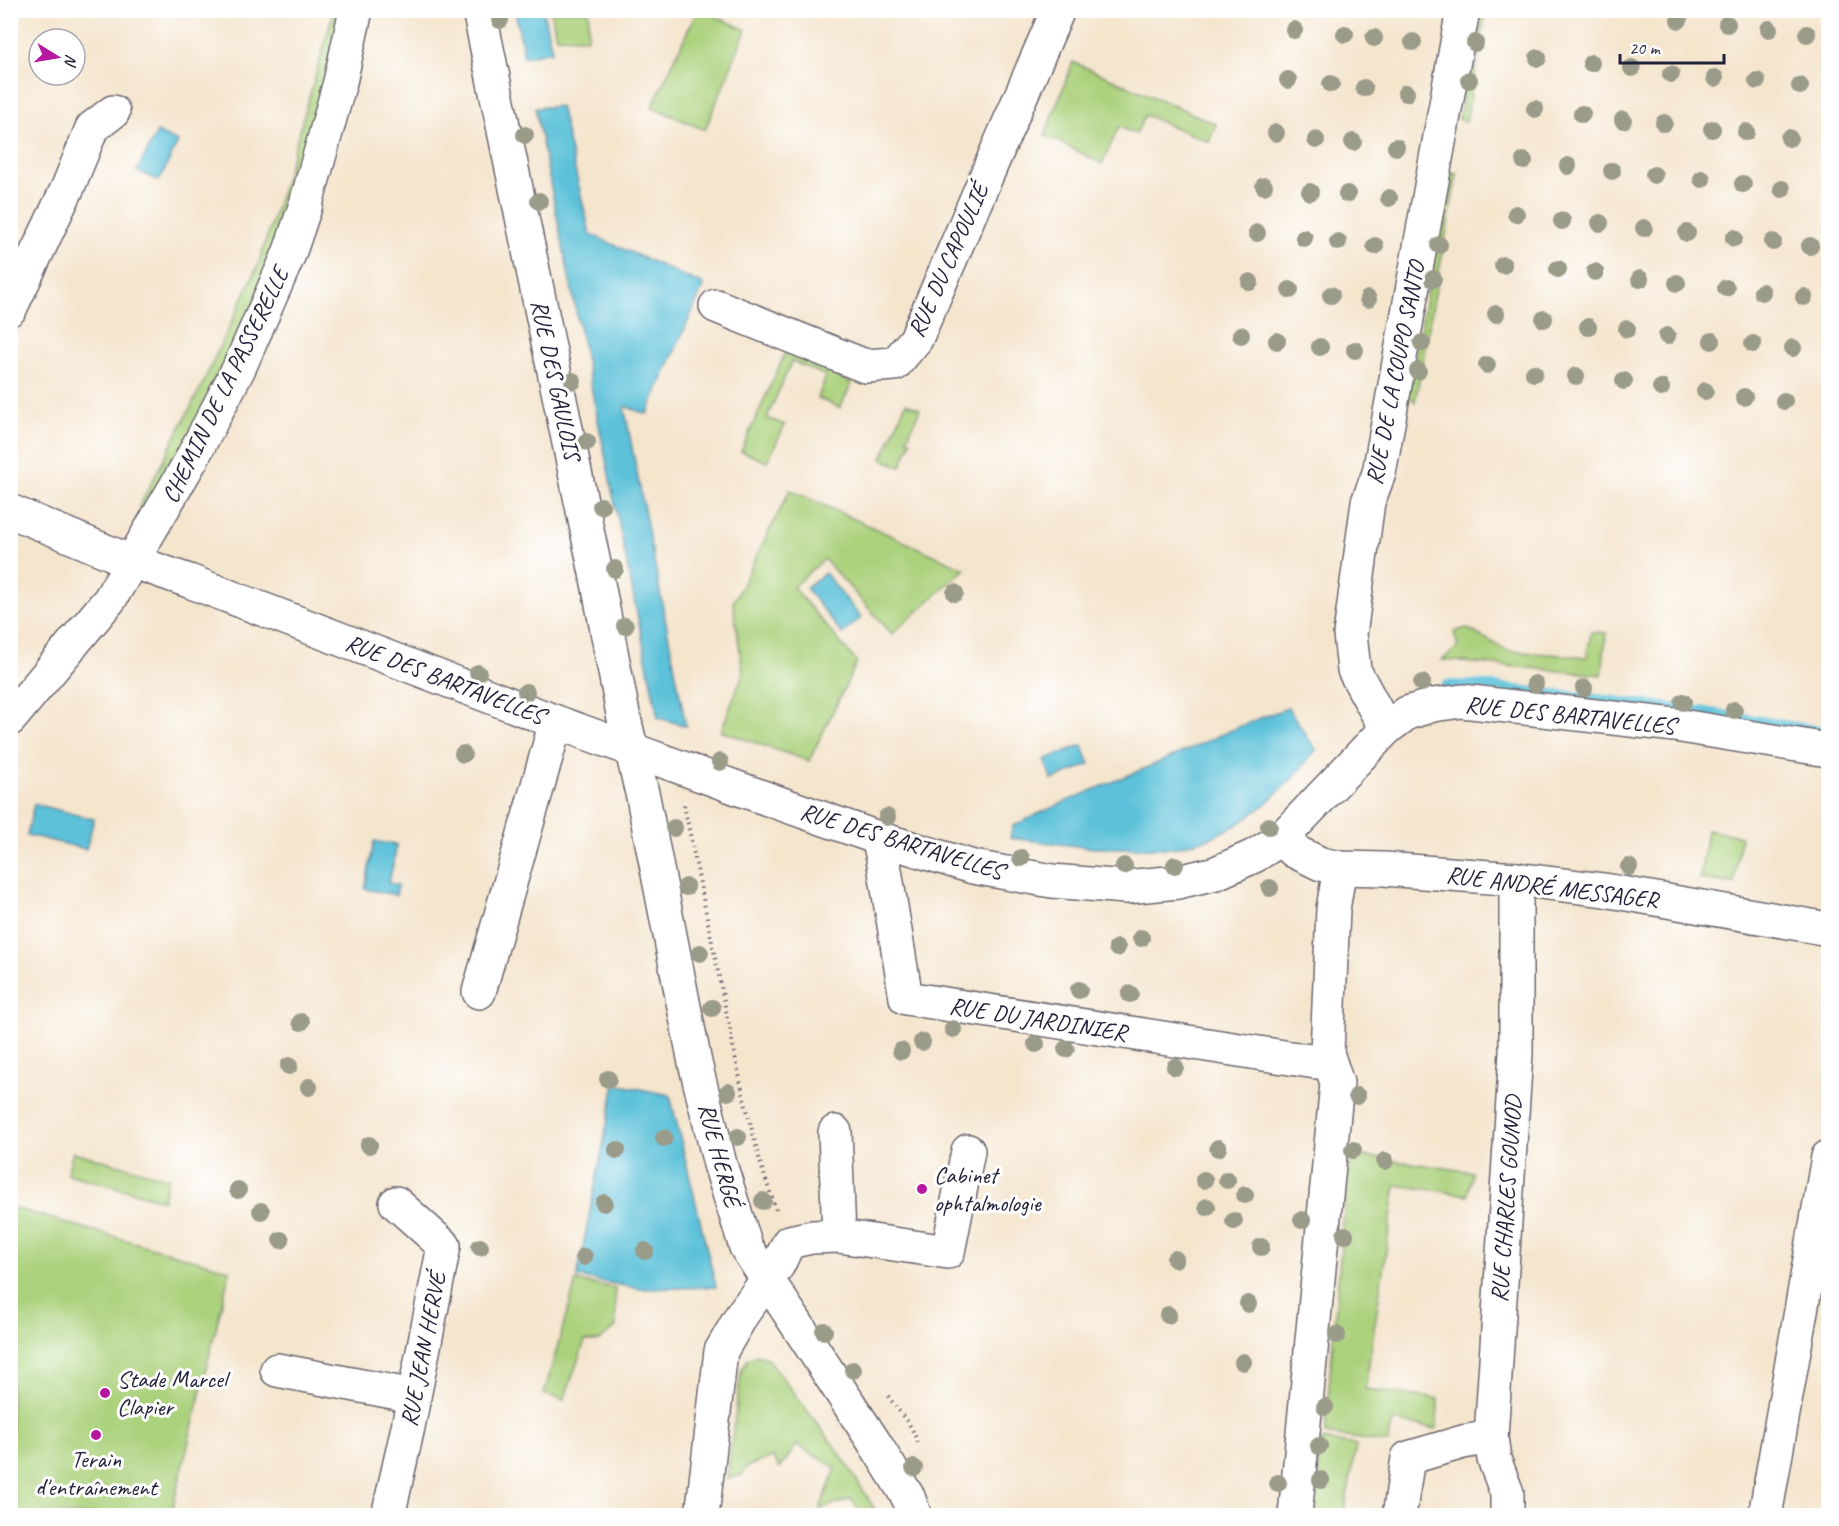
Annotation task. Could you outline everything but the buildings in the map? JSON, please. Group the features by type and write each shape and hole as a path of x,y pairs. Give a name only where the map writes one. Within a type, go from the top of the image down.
{"street":[{"name":"CHEMIN DE LA PASSERELLE","path":"10,719 110,598 190,462 239,368 289,254 306,204 340,82 356,10"},
{"name":"RUE DES GAULOIS","path":"479,10 623,714 633,750"},
{"name":"RUE DU CAPOULIÉ","path":"716,306 865,366 895,364 916,339 1058,10"},
{"name":"RUE DE LA COUPO SANTO","path":"1386,729 1354,670 1350,634 1366,512 1381,461 1463,10"},
{"path":"10,309 93,128 113,112"},
{"name":"RUE DES BARTAVELLES","path":"10,511 133,562 189,581 556,722 878,838 973,867 1052,881 1126,886 1178,882 1216,873 1254,856 1281,839 1386,729 1407,713 1433,705 1462,701 1675,725 1828,750"},
{"path":"479,992 556,722"},
{"name":"RUE HERGÉ","path":"633,750 695,1063 720,1164 746,1247 897,1479 915,1515"},
{"name":"RUE DU JARDINIER","path":"878,838 906,998 1316,1062 1327,1053"},
{"name":"RUE ANDRÉ MESSAGER","path":"1281,839 1294,850 1312,860 1340,868 1515,879 1604,890 1828,929"},
{"path":"1296,1515 1337,1083 1327,1053 1333,909 1340,868"},
{"name":"RUE CHARLES GOUNOD","path":"1507,1515 1507,1493 1494,1459 1491,1437 1516,1053 1515,879"},
{"path":"835,1132 839,1236"},
{"path":"702,1515 721,1351 743,1313 778,1266 789,1242 812,1237 839,1236 948,1252 968,1151"},
{"path":"1765,1515 1828,1156"},
{"name":"RUE JEAN HERVÉ","path":"388,1515 444,1246 396,1203"},
{"path":"276,1370 414,1396"},
{"path":"1399,1515 1408,1458 1463,1442 1491,1437"}],"path":[{"path":"684,803 746,1105 760,1162 778,1219 789,1242"},
{"path":"884,1390 911,1427 920,1449"}],"green space":[{"path":"334,11 346,11 269,273 153,515 139,507 203,383 258,265"},
{"path":"551,11 589,11 588,38 556,37"},
{"path":"697,11 704,11 746,30 705,130 652,107"},
{"path":"1478,11 1486,11 1466,122 1459,119"},
{"path":"1073,62 1216,124 1209,142 1145,115 1136,134 1119,127 1102,164 1045,135"},
{"path":"1449,172 1457,174 1415,402 1408,396"},
{"path":"787,349 838,371 837,377 852,383 840,408 818,398 826,376 792,361 767,418 785,425 767,462 741,451"},
{"path":"906,403 920,409 907,439 911,441 901,467 882,459"},
{"path":"790,490 965,569 892,634 824,559 793,587 857,662 809,761 721,731 743,673 733,603"},
{"path":"1466,628 1508,651 1587,657 1591,632 1606,633 1602,675 1442,660 1458,647 1454,632"},
{"path":"1707,830 1741,836 1734,883 1700,879"},
{"path":"73,1152 168,1178 163,1200 67,1174"},
{"path":"1349,1154 1472,1172 1468,1195 1396,1185 1365,1389 1439,1399 1436,1429 1393,1421 1388,1443 1325,1434"},
{"name":"Terain d'entraînement","path":"11,1207 230,1270 171,1515 11,1515"},
{"path":"576,1281 615,1288 616,1327 599,1341 585,1341 564,1400 544,1394"},
{"path":"757,1355 767,1358 839,1452 874,1508 860,1514 852,1499 820,1509 836,1468 797,1445 780,1468 772,1457 747,1467 742,1475 727,1479 741,1371 748,1359"},
{"path":"1322,1440 1356,1445 1344,1515 1311,1516"}],"water":[{"path":"515,11 543,11 552,51 524,57"},
{"path":"560,106 590,234 704,285 647,414 624,406 686,726 658,718 535,108"},
{"path":"157,132 178,142 159,181 137,171"},
{"path":"825,573 861,618 842,634 806,588"},
{"path":"1288,708 1316,750 1293,778 1262,807 1237,825 1210,838 1173,848 1094,848 1010,838 1013,826 1032,817 1243,725"},
{"path":"1082,745 1090,764 1052,780 1044,760"},
{"path":"34,804 94,819 86,849 27,835"},
{"path":"374,841 397,845 389,883 398,885 396,895 365,889"},
{"path":"615,1084 670,1095 716,1287 641,1289 577,1277"}],"waterway":[{"path":"1446,685 1476,685 1700,711 1828,732"}],"place":[{"name":"Cabinet ophtalmologie","path":"922,1189"},
{"name":"Stade Marcel Clapier","path":"105,1393"},
{"name":"Terain d'entraînement","path":"96,1435"}]}
